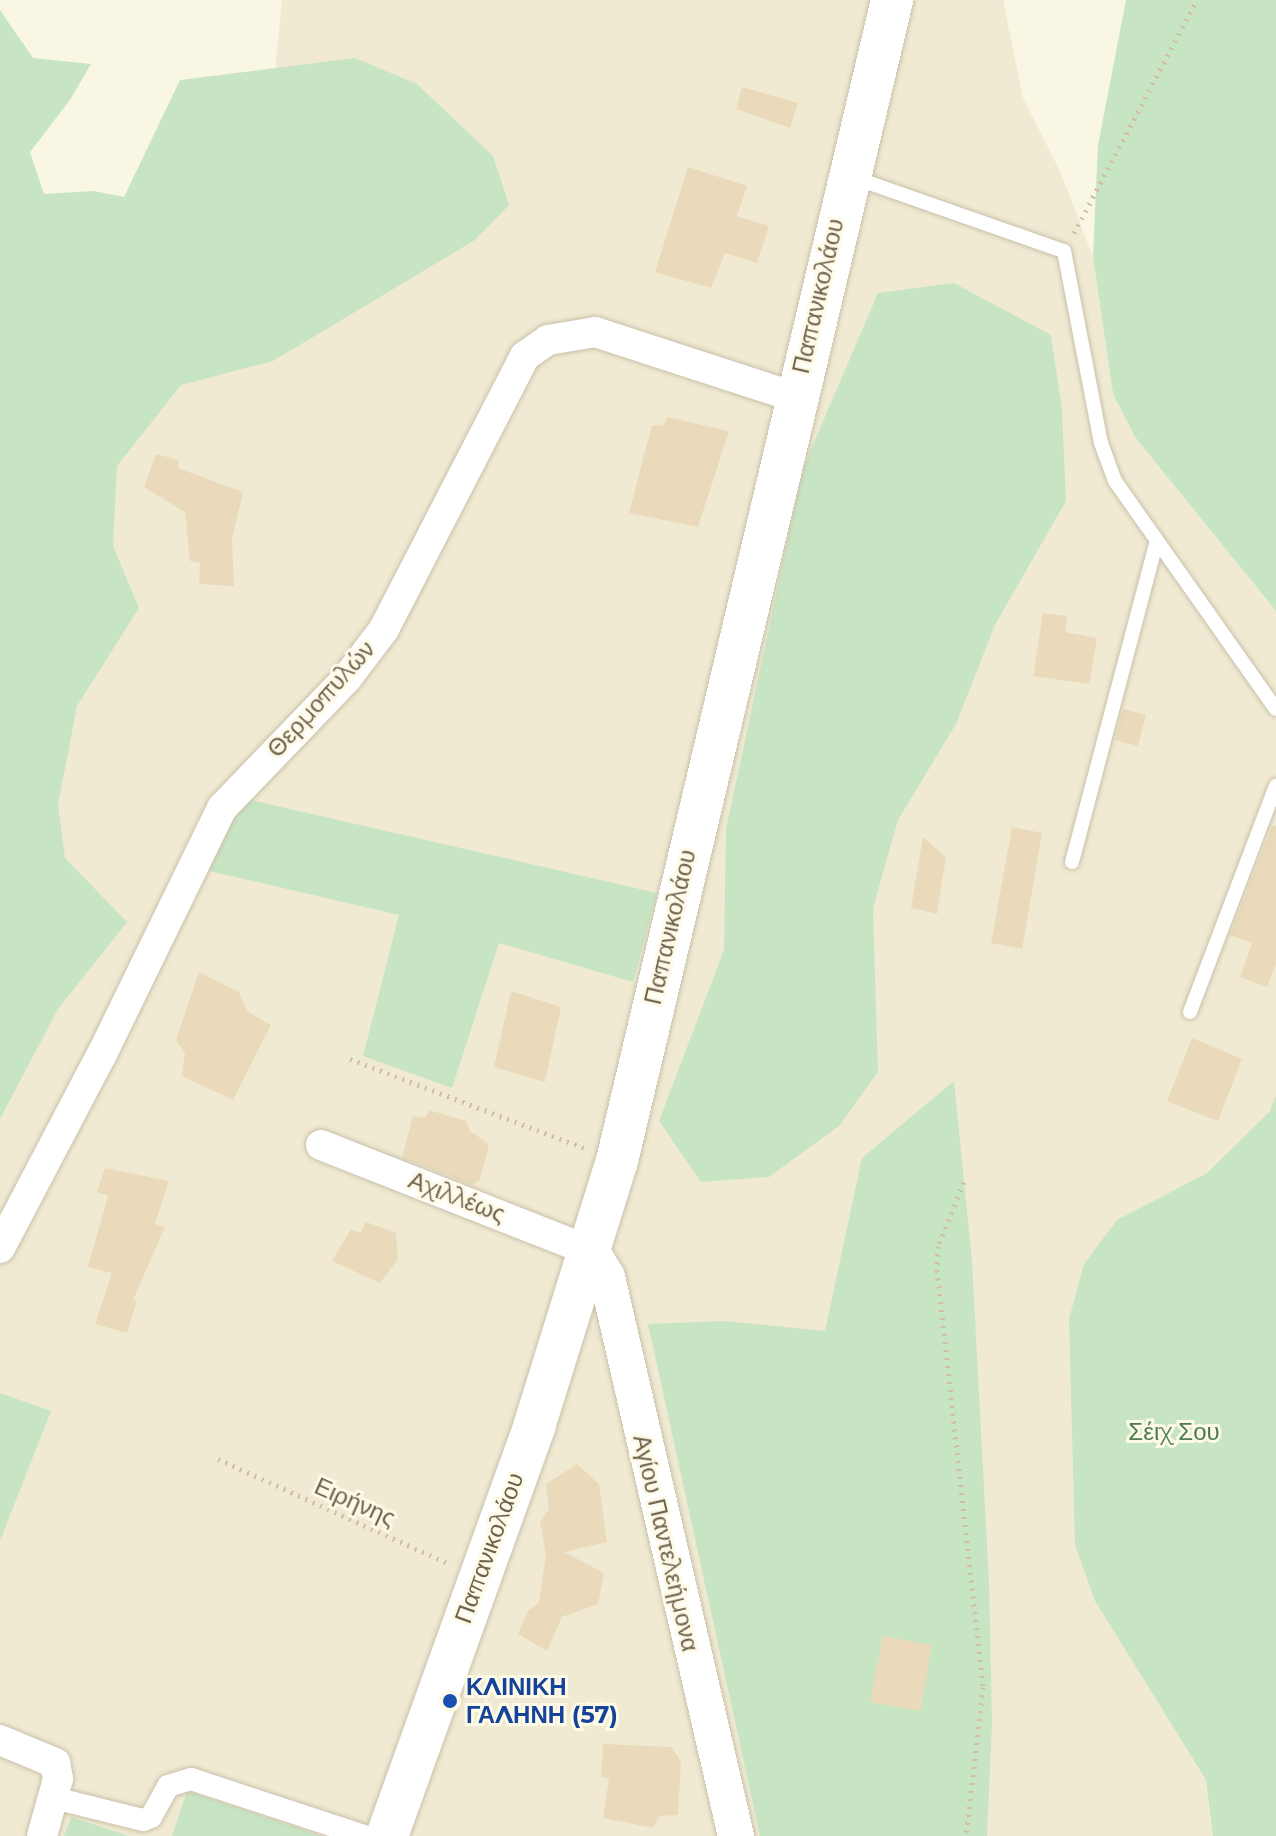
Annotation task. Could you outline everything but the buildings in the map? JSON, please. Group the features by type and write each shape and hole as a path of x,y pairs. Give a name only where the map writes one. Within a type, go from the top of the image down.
{"main road":[{"name":"Παπανικολάου","path":"387,1836 592,1252 617,1161 847,176 892,0"}],"street":[{"name":"Θερμοπυλών","path":"0,1248 101,1056 222,808 347,678 384,629 525,356 548,340 595,332 795,397"},
{"name":"Αχιλλέως","path":"321,1145 592,1252"},
{"name":"Αγίου Παντελεήμονα","path":"592,1252 607,1277 736,1836"},
{"path":"0,1740 55,1763 54,1798 42,1836"},
{"path":"54,1798 143,1820 151,1817 168,1786 191,1779 364,1836"}],"lane":[{"path":"847,176 1064,251 1101,443 1115,481 1156,544 1276,709"},
{"path":"1072,862 1156,544"},
{"path":"1190,1012 1276,786"}],"path":[{"path":"1064,251 1197,0"},
{"path":"350,1059 617,1161"},
{"path":"964,1182 938,1246 937,1270 983,1687 966,1836"},
{"name":"Ειρήνης","path":"218,1459 478,1577"}],"shaded area":[{"path":"282,0 1003,0 1023,98 1061,173 1093,257 1113,394 1135,437 1276,611 1276,1095 1270,1111 1207,1173 1117,1220 1075,1545 1095,1601 1206,1780 1213,1836 0,1836 0,756 19,650 269,134"}],"green space":[{"path":"1126,0 1276,0 1276,611 1135,437 1113,394 1093,257 1098,145"},
{"path":"0,10 33,58 91,64 70,100 30,152 44,194 94,191 124,197 180,80 355,58 417,84 493,156 509,205 475,240 273,361 181,385 117,466 113,546 139,608 77,706 58,805 65,858 127,922 58,1009 0,1119"},
{"path":"954,283 1051,335 1062,410 1066,501 995,625 956,724 898,820 873,908 878,1072 839,1126 769,1177 701,1182 659,1121 724,950 726,829 803,468 878,293"},
{"path":"238,797 657,893 633,982 499,943 452,1088 363,1056 399,915 197,868"},
{"path":"954,1081 972,1261 989,1582 992,1724 987,1836 760,1836 648,1324 724,1321 825,1331 862,1158"},
{"name":"Σέιχ Σου","path":"1276,1095 1276,1836 1213,1836 1206,1780 1095,1601 1075,1545 1069,1319 1084,1264 1117,1220 1207,1173 1270,1111"},
{"path":"0,1393 51,1411 0,1541"},
{"path":"187,1791 321,1836 172,1836"},
{"path":"71,1817 129,1836 64,1836"}],"place":[{"name":"ΚΛΙΝΙΚΗ ΓΑΛΗΝΗ (57)","path":"450,1701"}]}
